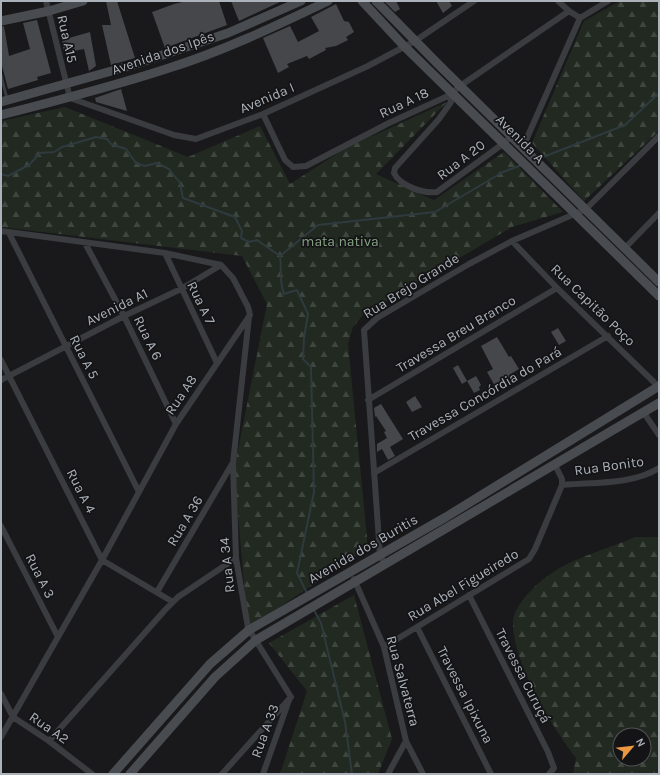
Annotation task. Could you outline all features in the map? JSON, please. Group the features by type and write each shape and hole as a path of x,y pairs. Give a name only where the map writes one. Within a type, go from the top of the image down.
{"main road":[{"path":"1,21 49,11 83,1"},
{"name":"Avenida dos Ipês","path":"4,101 133,65 228,33 301,1"},
{"name":"Avenida dos Ipês","path":"1,115 70,98 166,69 252,36 328,1"},
{"name":"Avenida A","path":"362,1 451,94 522,160 658,292"},
{"name":"Avenida A","path":"376,1 659,282"},
{"name":"Avenida dos Buritis","path":"130,774 215,676 256,640 356,582 383,560 446,517 659,386"},
{"name":"Avenida dos Buritis","path":"113,774 210,664 249,630 350,572 383,560 555,465 659,403"}],"street":[{"name":"Rua A15","path":"46,1 65,83"},
{"name":"Avenida I","path":"70,98 187,139 202,138 263,114 368,66 415,41 474,1"},
{"path":"558,1 580,18"},
{"path":"522,147 580,18 608,1"},
{"name":"Rua A 18","path":"263,114 285,160 289,164 298,167 306,166 389,123 451,94 460,86 569,11"},
{"path":"65,83 70,98"},
{"name":"Rua A 20","path":"451,94 451,102 440,119 395,168 394,173 400,181 426,192 437,192 504,143 511,136"},
{"path":"586,209 659,136"},
{"name":"Rua Brejo Grande","path":"383,560 374,473 364,330 377,318 469,264 512,241 586,209"},
{"path":"625,248 659,213"},
{"path":"1,231 164,253 221,265 233,278 248,306 250,315"},
{"name":"Rua A 5","path":"9,233 139,492"},
{"name":"Rua Capitão Poço","path":"512,241 557,288 659,386"},
{"name":"Rua A 6","path":"86,243 124,316 176,424"},
{"name":"Rua A 7","path":"164,253 217,363"},
{"name":"Avenida A1","path":"1,380 124,316 181,290 221,265"},
{"name":"Travessa Breu Branco","path":"368,400 557,288"},
{"name":"Rua A8","path":"1,737 102,560 176,424 250,315"},
{"name":"Rua A 34","path":"250,315 233,462 236,558 249,630 291,697"},
{"name":"Travessa Concórdia do Pará","path":"374,473 608,336"},
{"name":"Rua A 4","path":"1,360 102,560"},
{"path":"644,413 659,435"},
{"name":"Rua A 36","path":"157,592 233,462"},
{"path":"555,465 562,480 562,485"},
{"name":"Rua Bonito","path":"562,485 633,478 651,473 659,468"},
{"name":"Rua Abel Figueiredo","path":"384,647 470,596 528,559 535,549 562,485"},
{"name":"Rua A 3","path":"1,526 58,637"},
{"path":"49,741 173,602 236,558"},
{"path":"102,560 173,602"},
{"name":"Rua Salvaterra","path":"350,572 356,582 384,647 406,741 423,774"},
{"name":"Travessa Curuçá","path":"470,596 548,752 554,768 549,774"},
{"name":"Travessa Ipixuna","path":"417,627 491,774"},
{"name":"Rua A2","path":"1,694 13,717 49,741 92,774"},
{"path":"222,774 291,697"},
{"name":"Rua A 33","path":"262,774 291,697"},
{"path":"388,774 406,741"}],"lane":[{"path":"1,76 4,101"}],"green space":[{"path":"620,1 659,1 659,131 584,201 532,143 584,21"},
{"name":"mata nativa","path":"447,102 376,174 434,200 504,152 563,212 512,227 363,315 353,327 348,344 368,548 248,628 234,470 267,304 242,256 1,227 1,121 65,107 188,157 260,126 290,184 346,148"},
{"path":"635,537 659,537 659,774 573,774 576,758 545,712 526,674 514,638 513,622 517,609 521,602 538,583 558,569"},
{"path":"354,595 392,739 378,774 280,774 307,691 269,643"}],"building":[{"path":"106,1 117,1 135,58 111,65 102,25 111,25"},
{"path":"187,1 219,1 227,25 165,48 152,12"},
{"path":"231,1 282,1 239,21"},
{"path":"384,1 396,1 400,9 395,12"},
{"path":"436,1 449,1 452,6 443,13"},
{"path":"336,4 344,21 349,22 354,32 346,37 348,40 336,46 325,48 326,50 309,59 307,56 287,64 289,67 278,73 263,38 290,26 298,42 319,31 311,17"},
{"path":"37,20 51,73 37,77 38,80 8,89 1,62 1,27 4,26 9,56 30,49 23,23"},
{"path":"90,32 96,66 89,71 84,49 64,53 62,40"},
{"path":"121,89 127,111 96,102 95,98"},
{"path":"558,328 566,341 559,345 551,332"},
{"path":"497,337 509,357 511,356 519,369 509,375 513,382 507,385 504,380 495,386 487,372 493,369 481,346"},
{"path":"458,365 467,381 462,384 453,368"},
{"path":"476,376 481,385 479,387 480,390 474,393 467,381"},
{"path":"415,396 422,407 412,412 406,402"},
{"path":"381,404 403,439 390,447 395,456 388,460 382,449 377,452 377,444 387,438 384,432 386,431 376,416 375,417 374,408"}],"waterway":[{"path":"538,159 625,125 659,93"},
{"path":"1,174 8,176 29,165 40,153 54,152 62,147 96,137 107,139 111,144 126,149 136,163 145,166 157,163 169,169 180,183 183,198 235,217 242,231 241,238 249,242 257,240 280,256 281,280 284,294 297,290 308,314 304,338 303,359 311,367 314,492 297,573 307,593"},
{"path":"280,256 318,225 435,212 503,172 522,165"},
{"path":"314,610 321,623 345,722 352,774"}]}
